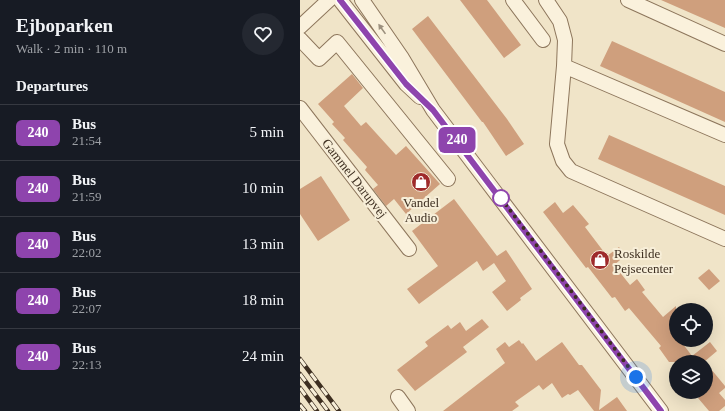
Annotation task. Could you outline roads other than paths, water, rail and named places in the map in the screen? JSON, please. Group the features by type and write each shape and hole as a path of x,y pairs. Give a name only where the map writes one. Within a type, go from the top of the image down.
{"street":[{"path":"300,27 329,0"},
{"path":"340,0 406,84 433,110"},
{"path":"362,0 402,58 433,110 516,218 657,409"},
{"path":"514,0 543,40"},
{"path":"546,0 560,21 565,40 557,144 562,161 571,171 725,239"},
{"path":"628,0 725,44"},
{"path":"300,39 319,59 337,42 448,179"},
{"path":"564,66 725,135"},
{"name":"Gammel Darupvej","path":"300,108 409,249"},
{"path":"398,397 408,411"}],"railway":[{"path":"300,359 339,411"},
{"path":"300,374 328,411"},
{"path":"300,388 317,411"},
{"path":"300,405 305,411"}],"place":[{"name":"Vandel Audio","path":"421,182"},
{"name":"Roskilde Pejsecenter","path":"600,260"}]}
